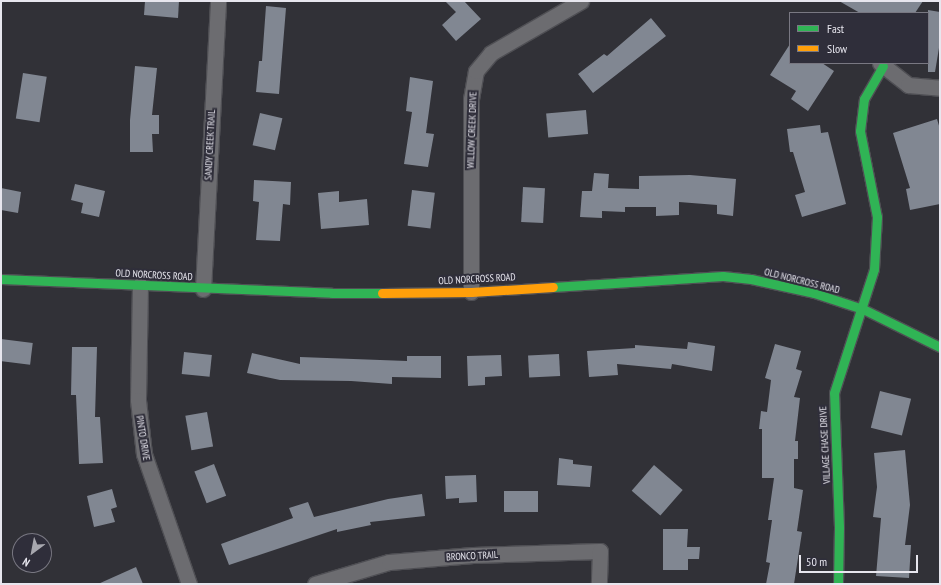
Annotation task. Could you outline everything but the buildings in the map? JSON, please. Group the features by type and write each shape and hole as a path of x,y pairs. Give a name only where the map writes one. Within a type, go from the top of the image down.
{"street":[{"name":"SANDY CREEK TRAIL","path":"203,289 218,1"},
{"name":"WILLOW CREEK DRIVE","path":"471,292 471,99 476,71 491,53 582,1"},
{"path":"881,64 908,85 940,88"},
{"name":"VILLAGE CHASE DRIVE","path":"838,584 839,528 833,420 834,393 863,309 874,269 877,217 860,131 864,99 881,64"},
{"name":"OLD NORCROSS ROAD","path":"1,279 203,289 332,293 471,292 723,276 751,279 814,293 863,309 940,347"},
{"name":"PINTO DRIVE","path":"140,285 138,400 144,454 189,584"},
{"name":"BRONCO TRAIL","path":"315,584 389,562 473,555 600,551 599,584"}],"traffic: fast":[{"path":"838,584 839,527 834,393 874,269 877,217 860,131 864,99 883,66"},
{"path":"553,287 723,276 751,279 814,293 863,309 940,347"},
{"path":"1,279 332,293 382,293"}],"traffic: slow":[{"path":"382,293 471,292 553,287"}]}
